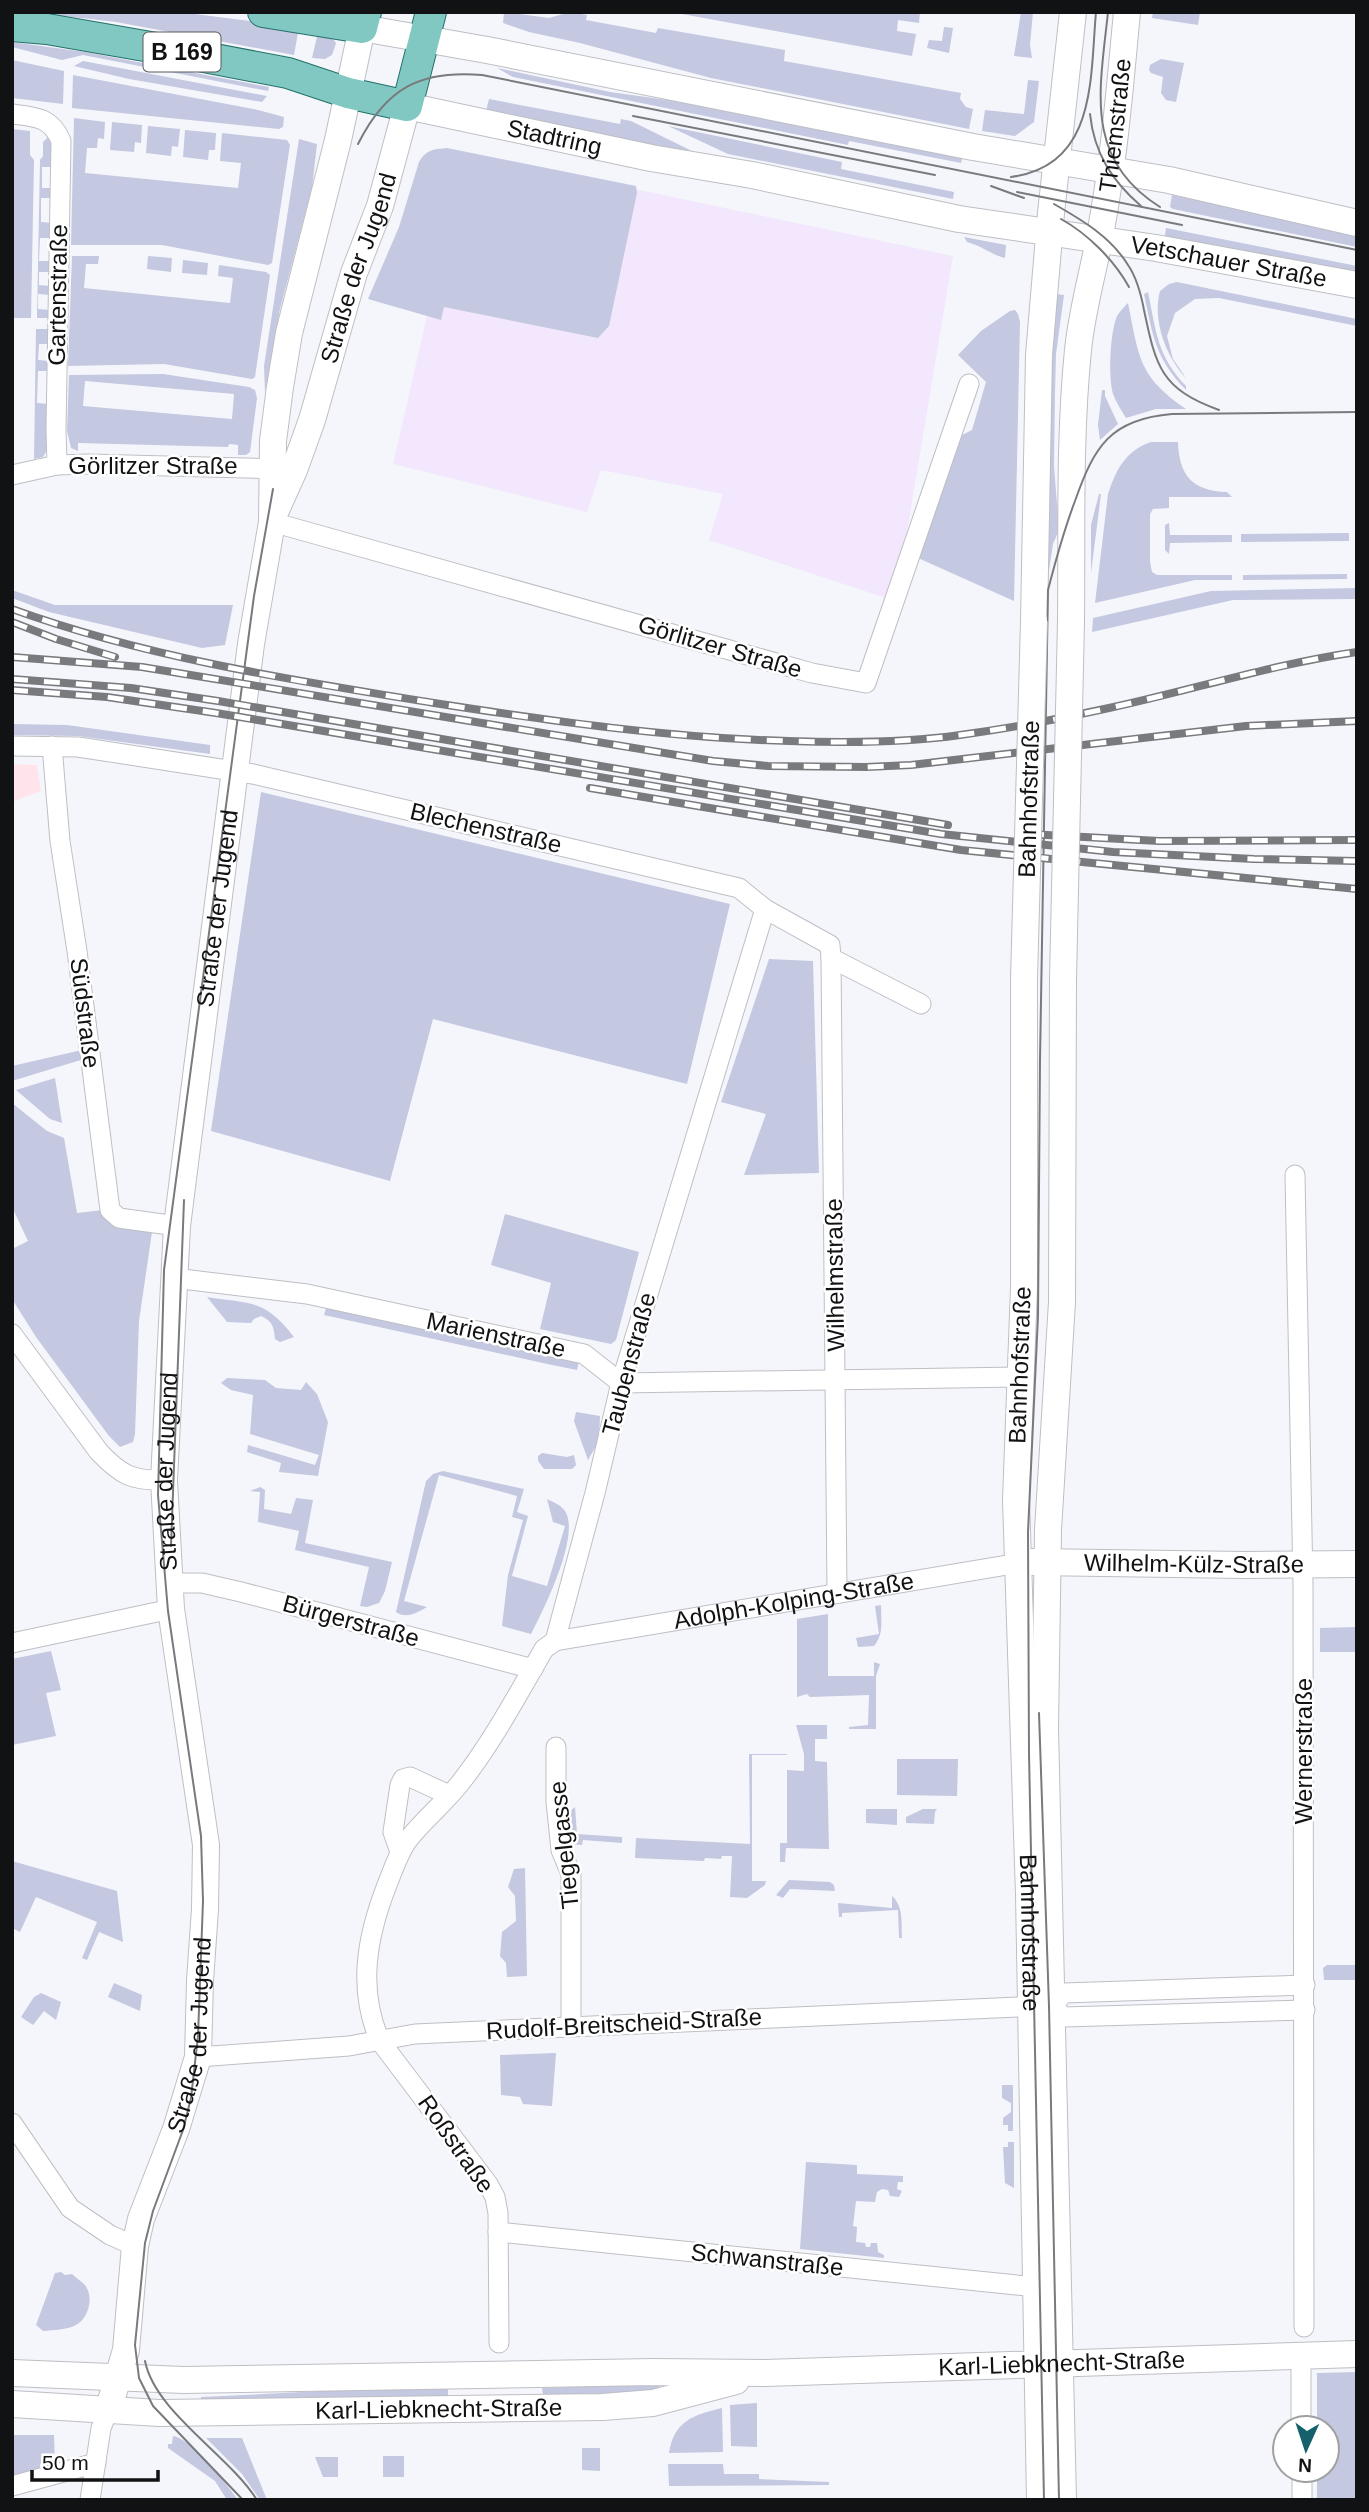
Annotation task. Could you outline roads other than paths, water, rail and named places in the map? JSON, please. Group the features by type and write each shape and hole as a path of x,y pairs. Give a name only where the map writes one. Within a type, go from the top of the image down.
{"main road":[{"path":"263,12 428,25 973,147 1169,180 1357,223"},
{"path":"1049,231 1073,12"},
{"name":"Thiemstraße","path":"1099,239 1110,170 1127,12"},
{"name":"Straße der Jugend","path":"283,469 273,441 289,333 338,140 364,20"},
{"name":"Straße der Jugend","path":"108,2411 126,2350 135,2246 145,2208 176,2129 198,2057 206,1845 170,1596 164,1480 184,1279 177,1226 250,644 283,469 312,420 354,273 380,206 428,25"},
{"name":"Stadtring","path":"12,26 137,44 288,73 348,93 407,106 959,219 1099,239"},
{"name":"Bahnhofstraße","path":"1033,1562 1016,1500 1024,1287 1024,979 1039,355 1049,231"},
{"name":"Bahnhofstraße","path":"1063,2500 1049,2364 1036,2287 1045,1728 1033,1562 1062,1302 1063,979 1071,621 1070,496 1077,362 1086,294 1099,239"},
{"name":"Vetschauer Straße","path":"1099,239 1357,285"},
{"name":"Wilhelm-Külz-Straße","path":"1033,1562 1357,1564"},
{"name":"Bahnhofstraße","path":"1040,2500 1049,2364 1041,2006"},
{"name":"Karl-Liebknecht-Straße","path":"12,2373 184,2380 654,2372 765,2373 1357,2354"},
{"name":"Karl-Liebknecht-Straße","path":"12,2404 108,2411 196,2413 603,2407 653,2403 765,2373"}],"street":[{"name":"Gartenstraße","path":"12,114 41,118 55,126 61,141 57,465"},
{"name":"Görlitzer Straße","path":"272,522 812,673 866,683 969,384"},
{"name":"Görlitzer Straße","path":"12,475 57,465 283,469"},
{"name":"Blechenstraße","path":"12,746 78,747 234,770 739,888 765,909 831,945 831,958 921,1004"},
{"name":"Südstraße","path":"52,746 60,841 110,1210 119,1218 177,1226"},
{"name":"Taubenstraße","path":"380,2041 373,2025 366,1984 366,1954 380,1904 400,1852 461,1783 544,1649 555,1641 621,1383 765,909"},
{"name":"Wilhelmstraße","path":"831,958 837,1592"},
{"name":"Wernerstraße","path":"1295,1175 1303,1565 1304,2327"},
{"name":"Marienstraße","path":"184,1279 307,1294 584,1354 621,1383"},
{"path":"12,1334 99,1452 115,1469 138,1479 164,1480"},
{"path":"621,1383 1021,1377"},
{"name":"Adolph-Kolping-Straße","path":"555,1641 837,1592 1033,1562"},
{"name":"Bürgerstraße","path":"12,1643 170,1596 202,1583 533,1669"},
{"name":"Tiegelgasse","path":"556,1747 556,1802 561,1850 571,1874 571,2026"},
{"name":"Taubenstraße","path":"400,1852 393,1832 403,1779 410,1777 449,1795"},
{"name":"Rudolf-Breitscheid-Straße","path":"198,2057 349,2046 415,2034 1041,2006 1064,1993 1305,1985"},
{"name":"Rudolf-Breitscheid-Straße","path":"1041,2006 1064,2017 1305,2010"},
{"name":"Roßstraße","path":"380,2041 488,2184 496,2205 498,2232 499,2343"},
{"path":"16,2129 70,2208 110,2235 135,2246"},
{"name":"Schwanstraße","path":"498,2232 1036,2287"},
{"path":"1301,2355 1301,2414"},
{"path":"90,2500 101,2428 108,2411"},
{"path":"12,2486 96,2463"}],"tram line":[{"path":"1011,177 1039,169 1060,156 1074,137 1084,115 1089,90 1096,12"},
{"path":"1108,12 1101,95 1102,120 1108,145 1118,167 1135,188 1160,207"},
{"path":"358,144 380,109 407,87 440,76 482,75 1357,250"},
{"path":"1090,114 1100,154 1106,165 1121,187 1141,206"},
{"path":"633,116 935,175"},
{"path":"991,186 1024,198"},
{"path":"1017,192 1182,225"},
{"path":"1054,204 1095,230 1113,246 1131,270 1142,298 1153,347 1164,374 1184,394 1219,410"},
{"path":"1061,219 1100,248 1129,287"},
{"path":"1044,2500 1029,1753 1028,1532 1038,1316 1048,590 1064,534 1089,465 1107,439 1119,429 1133,422 1172,414 1357,412"},
{"path":"243,2500 153,2406 139,2378 135,2345 145,2243 191,2098 198,2036 203,1901 201,1836 168,1611 158,1495 164,1270 254,596 273,489"},
{"path":"171,1546 184,1200"},
{"path":"1039,1713 1049,2006 1059,2500"},
{"path":"145,2361 152,2380 177,2416 229,2466 257,2500"}],"railway":[{"path":"12,609 63,626 168,654 327,685 478,710 611,728 789,741 896,741 997,729 1054,720 1264,670 1357,652"},
{"path":"12,622 115,657"},
{"path":"12,657 142,667 713,761 768,766 911,765 1246,726 1357,721"},
{"path":"12,679 131,688 218,701 948,825"},
{"path":"12,690 107,697 216,713 941,834 1113,852 1357,861"},
{"path":"590,788 961,850 1357,889"},
{"path":"1028,834 1159,841 1357,840"}]}
